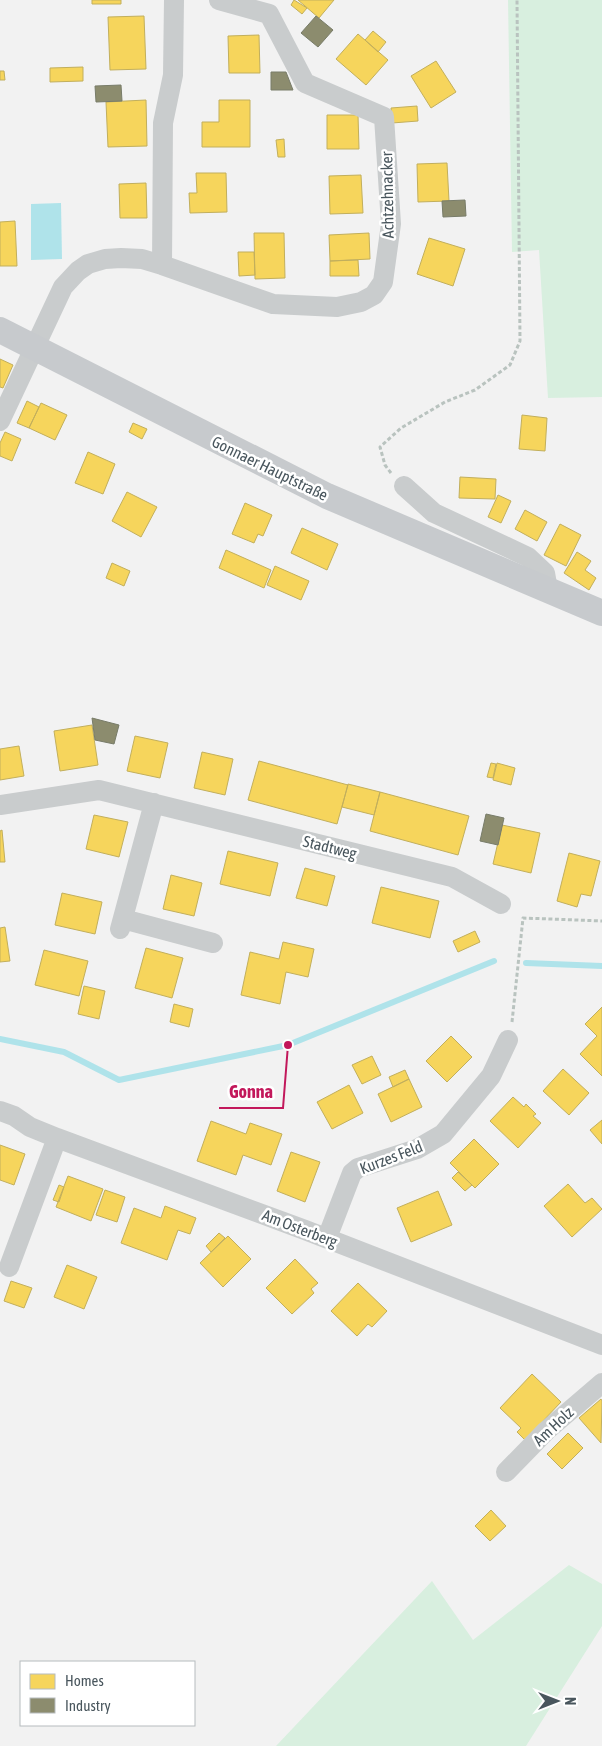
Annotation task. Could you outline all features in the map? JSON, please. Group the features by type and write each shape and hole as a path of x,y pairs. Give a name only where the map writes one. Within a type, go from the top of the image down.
{"main road":[{"name":"Gonnaer Hauptstraße","path":"0,330 327,496 602,613"}],"street":[{"path":"162,265 163,123 173,75 174,0"},
{"name":"Achtzehnacker","path":"0,421 63,287 78,271 88,264 105,258 142,259 273,304 337,307 361,302 374,295 383,282 390,224 384,117 305,82 269,14 219,0"},
{"path":"404,486 434,513 528,557 545,573 548,590"},
{"name":"Stadtweg","path":"0,804 99,790 452,877 501,904"},
{"path":"154,804 122,924 213,943"},
{"name":"Kurzes Feld","path":"327,1238 352,1173 358,1168 417,1149 443,1134 491,1076 508,1040"},
{"name":"Am Osterberg","path":"0,1111 14,1116 30,1127 57,1138 327,1238 602,1345"},
{"path":"9,1267 57,1138"},
{"name":"Am Holz","path":"506,1472 546,1431 602,1383"}],"path":[{"path":"404,486 385,465 380,447 401,428 445,402 475,390 510,364 520,340 517,0"},
{"path":"508,1040 515,1006 523,918 602,921"}],"green space":[{"path":"508,0 602,0 602,397 548,398 539,250 512,252"},
{"path":"569,1565 602,1584 602,1626 526,1746 276,1746 432,1581 473,1640"}],"water":[{"path":"61,203 62,259 31,260 31,204"}],"building: Homes":[{"path":"92,0 121,0 121,4 92,4"},
{"path":"294,0 307,8 302,14 291,5"},
{"path":"298,0 334,0 319,18"},
{"path":"144,16 146,69 110,70 108,17"},
{"path":"373,31 386,42 378,52 365,40"},
{"path":"358,34 388,60 366,85 336,59"},
{"path":"259,35 260,73 229,73 228,36"},
{"path":"436,61 456,92 431,108 411,76"},
{"path":"83,67 83,81 50,82 50,68"},
{"path":"0,71 4,71 5,80 0,80"},
{"path":"146,100 147,146 108,147 106,102"},
{"path":"219,100 250,100 250,147 202,147 202,122 219,122"},
{"path":"417,106 418,121 392,123 391,108"},
{"path":"327,115 358,115 359,149 327,149"},
{"path":"284,139 285,157 278,157 276,140"},
{"path":"447,163 449,201 418,202 417,164"},
{"path":"196,173 226,173 227,212 190,213 189,193 197,193"},
{"path":"361,175 363,213 330,214 329,176"},
{"path":"146,183 147,218 120,218 119,184"},
{"path":"15,221 17,266 0,266 0,222"},
{"path":"254,233 284,233 285,278 255,279"},
{"path":"369,233 370,259 330,261 329,235"},
{"path":"429,238 465,249 453,286 417,274"},
{"path":"238,252 254,252 255,275 239,276"},
{"path":"358,260 359,276 330,276 330,261"},
{"path":"0,359 13,365 3,388 0,387"},
{"path":"27,401 39,407 29,428 17,423"},
{"path":"41,403 67,415 55,440 29,428"},
{"path":"522,415 547,418 545,451 519,449"},
{"path":"133,423 147,429 142,439 129,432"},
{"path":"5,432 21,439 12,461 0,456 0,443"},
{"path":"88,452 115,464 103,494 75,483"},
{"path":"460,477 496,479 495,499 459,498"},
{"path":"127,492 157,507 141,537 112,521"},
{"path":"498,495 511,501 501,523 488,517"},
{"path":"245,503 272,515 263,536 258,534 254,543 232,534"},
{"path":"525,510 547,522 537,541 515,529"},
{"path":"560,524 581,535 566,566 544,555"},
{"path":"302,528 338,544 327,570 291,553"},
{"path":"226,550 271,570 264,588 219,568"},
{"path":"577,552 591,561 585,570 596,578 589,590 564,573"},
{"path":"112,563 130,571 124,586 106,578"},
{"path":"275,566 309,581 301,600 267,585"},
{"path":"92,725 98,765 60,771 54,731"},
{"path":"135,736 168,743 160,778 127,771"},
{"path":"19,746 24,776 0,780 0,749"},
{"path":"202,752 233,759 225,795 194,788"},
{"path":"259,761 348,785 337,824 248,800"},
{"path":"491,763 496,764 493,778 487,777"},
{"path":"497,763 515,768 511,785 493,780"},
{"path":"348,784 380,792 374,815 342,807"},
{"path":"380,792 469,816 458,855 370,831"},
{"path":"94,815 128,822 119,857 86,849"},
{"path":"502,825 540,833 531,873 493,864"},
{"path":"2,830 5,862 0,862 0,831"},
{"path":"228,851 278,863 270,896 220,884"},
{"path":"569,853 600,861 591,896 581,894 577,907 557,901"},
{"path":"305,868 335,876 327,906 296,898"},
{"path":"171,875 202,883 194,916 163,909"},
{"path":"381,887 439,901 430,938 372,923"},
{"path":"62,893 102,902 95,934 55,925"},
{"path":"5,927 10,961 0,962 0,928"},
{"path":"475,931 480,942 458,952 453,941"},
{"path":"283,942 314,949 308,977 286,972 280,1004 241,995 250,952 279,959"},
{"path":"146,948 183,958 172,998 135,988"},
{"path":"44,950 88,961 79,996 35,985"},
{"path":"84,986 105,991 99,1019 78,1014"},
{"path":"174,1004 193,1009 189,1027 170,1022"},
{"path":"602,1007 602,1076 580,1054 597,1036 585,1024"},
{"path":"451,1036 472,1057 447,1082 426,1061"},
{"path":"372,1056 381,1075 362,1084 352,1065"},
{"path":"563,1069 589,1093 569,1115 543,1091"},
{"path":"405,1070 409,1079 393,1087 389,1077"},
{"path":"409,1079 422,1107 391,1122 378,1094"},
{"path":"349,1085 363,1113 332,1129 317,1102"},
{"path":"513,1097 524,1107 526,1104 536,1114 533,1116 541,1123 518,1148 490,1121"},
{"path":"602,1120 602,1144 590,1130"},
{"path":"211,1121 246,1134 250,1123 282,1134 271,1165 243,1155 236,1175 197,1161"},
{"path":"474,1139 499,1164 475,1188 450,1163"},
{"path":"0,1145 25,1154 14,1185 0,1180"},
{"path":"291,1152 320,1162 305,1202 277,1191"},
{"path":"458,1172 472,1185 465,1191 452,1178"},
{"path":"68,1176 103,1189 91,1221 56,1207"},
{"path":"568,1184 585,1203 592,1198 602,1209 572,1237 544,1206"},
{"path":"59,1185 64,1187 59,1202 53,1200"},
{"path":"105,1190 125,1197 117,1222 96,1215"},
{"path":"438,1191 452,1225 411,1242 397,1208"},
{"path":"165,1206 196,1218 190,1234 178,1230 167,1260 121,1243 134,1208 161,1218"},
{"path":"219,1233 225,1238 211,1252 206,1246"},
{"path":"228,1236 251,1259 223,1287 200,1263"},
{"path":"295,1259 318,1283 311,1289 314,1293 292,1314 266,1288"},
{"path":"67,1265 97,1277 84,1309 54,1297"},
{"path":"11,1281 32,1288 24,1308 4,1301"},
{"path":"358,1283 387,1311 372,1327 368,1324 357,1336 331,1311"},
{"path":"532,1374 561,1402 525,1440 517,1432 521,1428 500,1408"},
{"path":"601,1399 602,1401 601,1443 579,1418"},
{"path":"568,1433 583,1448 562,1469 547,1454"},
{"path":"491,1510 506,1526 490,1541 475,1526"}],"building: Industry":[{"path":"316,16 333,30 318,47 301,33"},
{"path":"271,72 286,72 293,90 271,90"},
{"path":"121,85 122,101 96,102 95,86"},
{"path":"465,200 466,216 443,217 442,201"},
{"path":"92,718 119,725 114,744 95,740"},
{"path":"486,814 504,818 498,845 480,841"}],"waterway":[{"path":"0,1039 64,1052 119,1080 288,1045 494,961"},
{"path":"526,963 602,966"}],"place":[{"name":"Gonna","path":"288,1045"}]}
